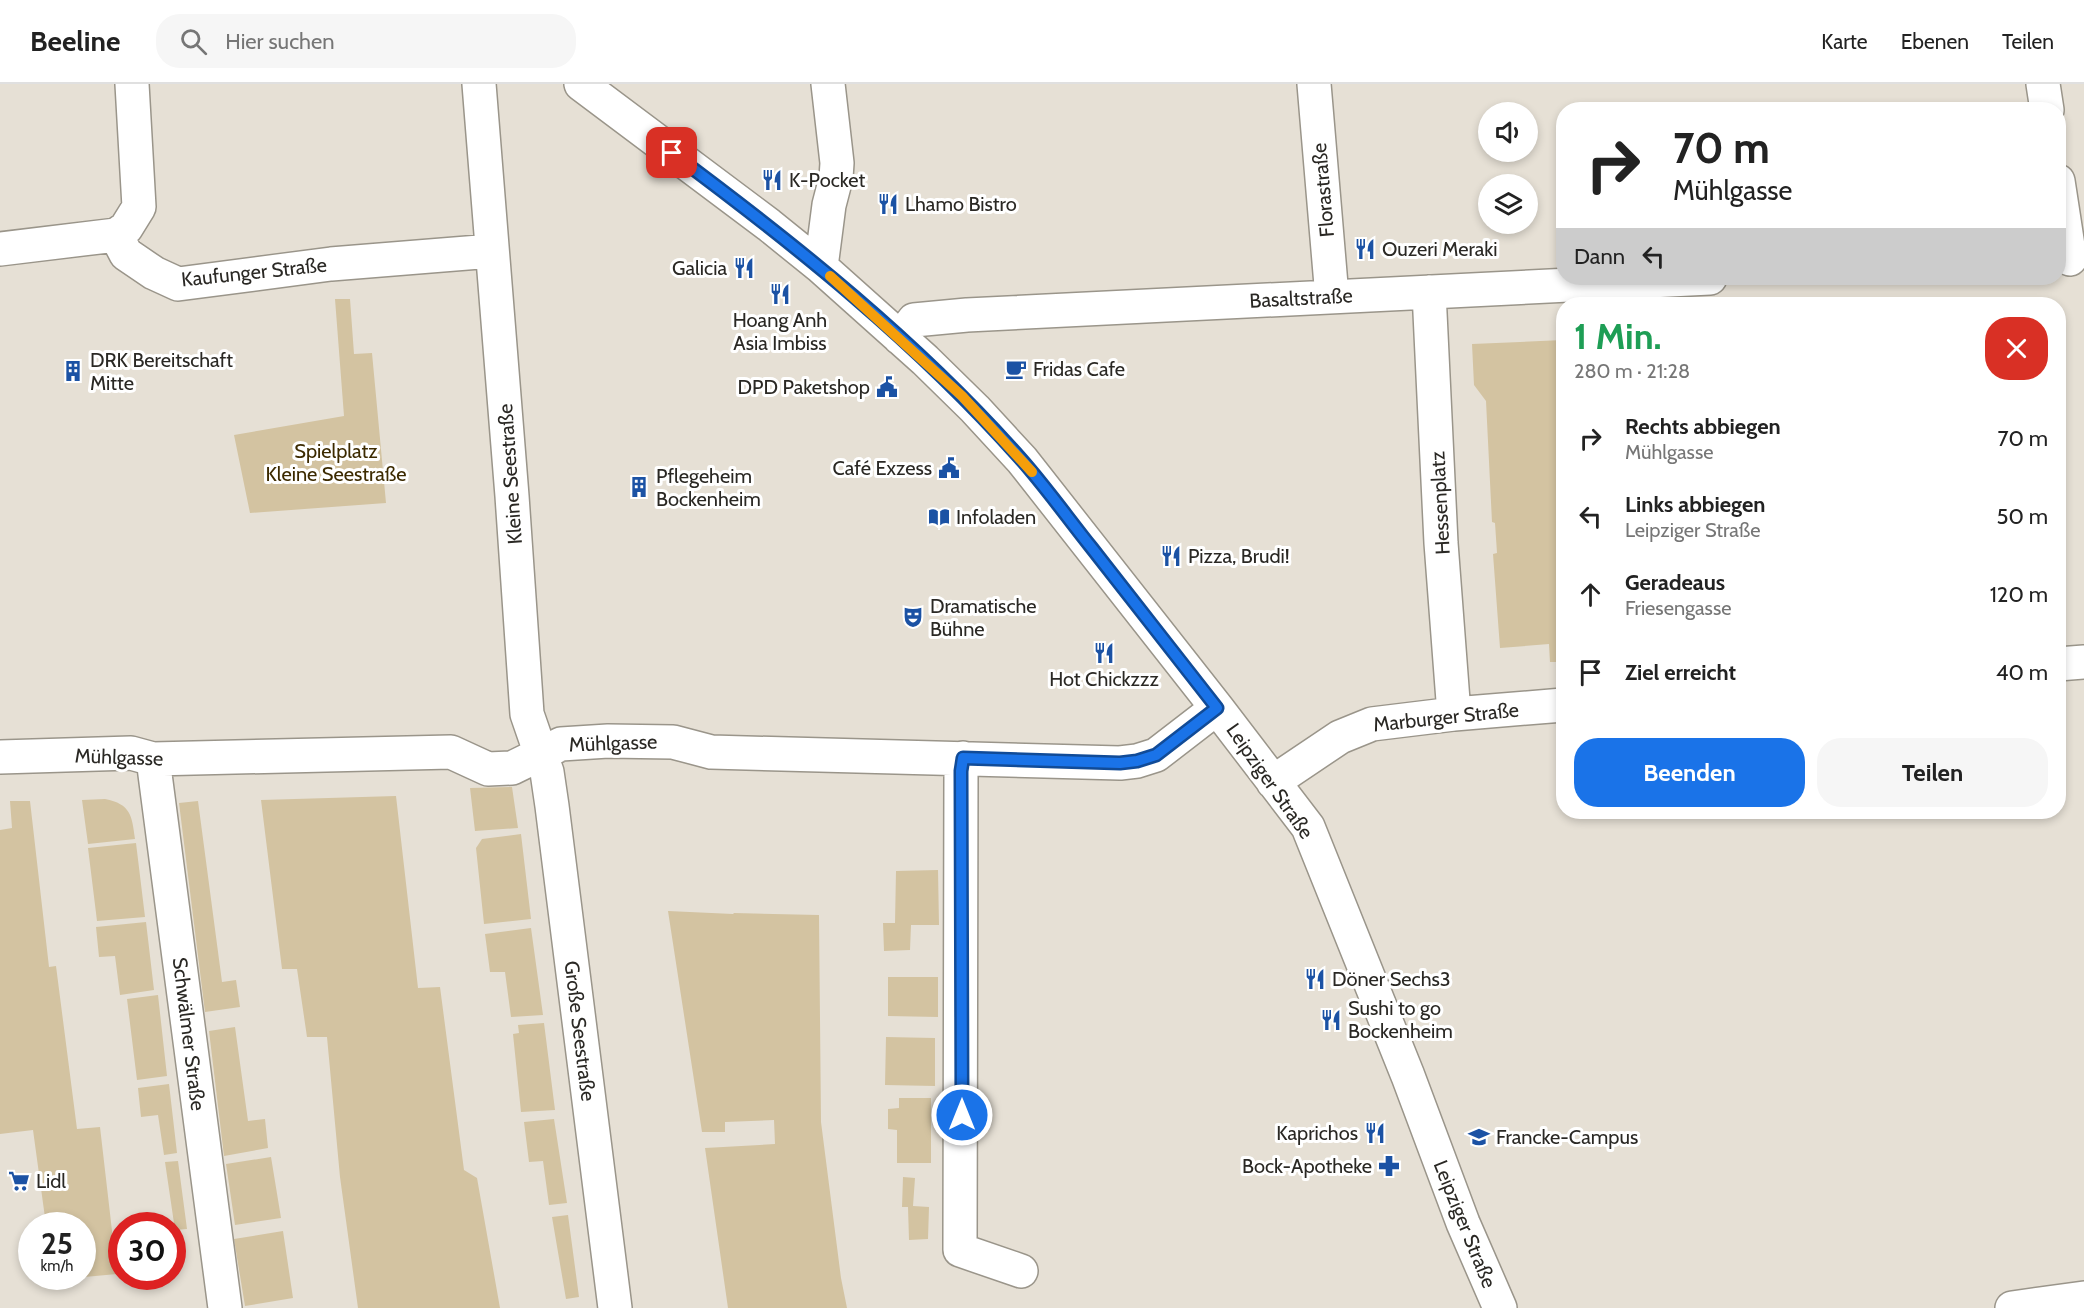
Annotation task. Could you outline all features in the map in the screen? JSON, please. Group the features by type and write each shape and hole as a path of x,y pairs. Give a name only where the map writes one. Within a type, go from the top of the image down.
{"street":[{"path":"0,249 116,235 126,228 140,207 132,84"},
{"name":"Kleine Seestraße","path":"479,84 527,714 540,756"},
{"name":"Leipziger Straße","path":"581,84 769,225 821,267 975,410 1022,460 1308,827 1463,1223 1500,1308"},
{"path":"821,267 837,163 828,84"},
{"name":"Florastraße","path":"1314,84 1332,297"},
{"path":"2043,84 2046,102"},
{"path":"2066,230 2071,260"},
{"name":"Kaufunger Straße","path":"116,235 126,254 154,273 178,284 331,264 492,250"},
{"name":"Basaltstraße","path":"900,338 914,320 946,317 1429,292 1696,287"},
{"name":"Hessenplatz","path":"1429,292 1442,543 1454,714"},
{"path":"2066,663 2084,662"},
{"name":"Marburger Straße","path":"1274,782 1317,750 1357,728 1385,721 1556,706"},
{"name":"Mühlgasse","path":"0,757 131,753 153,759 451,752 488,769 512,768 561,744 608,741 673,742 711,752 1120,763 1156,755 1217,708"},
{"name":"Große Seestraße","path":"540,756 547,772 552,806 615,1308"},
{"path":"963,758 961,771 960,1250 1022,1271"},
{"name":"Schwälmer Straße","path":"153,759 225,1308"},
{"path":"2012,1308 2084,1298"}],"green space":[{"name":"Spielplatz Kleine Seestraße","path":"335,299 350,299 354,354 372,353 386,503 250,513 234,435 344,416"},
{"path":"1556,340 1556,662 1550,662 1549,644 1500,648 1493,554 1497,553 1495,523 1492,522 1486,401 1474,385 1472,344"},
{"path":"512,787 518,828 475,831 470,788"},
{"path":"396,796 418,988 440,987 464,1170 477,1178 500,1308 358,1308 340,1177 327,1037 307,1037 297,969 282,969 261,800"},
{"path":"105,799 120,804 129,812 135,839 88,844 82,800"},
{"path":"10,801 30,801 49,967 56,966 77,1129 100,1127 110,1212 108,1212 108,1275 96,1276 96,1212 44,1212 33,1130 0,1134 0,830 12,828"},
{"path":"198,801 222,982 236,980 240,1007 205,1012 179,803"},
{"path":"521,834 531,919 484,924 476,848 482,839"},
{"path":"136,843 145,917 97,921 88,848"},
{"path":"938,870 939,925 911,925 910,950 884,951 883,923 895,923 896,871"},
{"path":"668,911 819,915 821,1122 847,1308 728,1308 705,1148 775,1144 774,1120 725,1122 725,1132 702,1132"},
{"path":"146,922 154,990 120,995 115,956 99,957 96,927"},
{"path":"531,928 543,1015 511,1017 505,972 490,972 485,934"},
{"path":"888,977 938,977 938,1017 888,1016"},
{"path":"158,995 167,1076 137,1080 127,999"},
{"path":"544,1023 555,1110 521,1112 513,1034 519,1033 518,1025"},
{"path":"235,1027 248,1121 265,1119 268,1148 224,1156 209,1031"},
{"path":"886,1037 935,1038 935,1086 885,1085"},
{"path":"169,1084 177,1153 164,1155 158,1115 141,1117 138,1088"},
{"path":"899,1098 931,1098 931,1163 897,1163 897,1130 888,1129 888,1109 899,1108"},
{"path":"554,1119 567,1203 549,1205 543,1161 529,1162 524,1122"},
{"path":"271,1157 281,1218 235,1225 226,1164"},
{"path":"178,1161 185,1212 172,1212 165,1162"},
{"path":"903,1177 915,1178 913,1206 929,1207 928,1239 909,1240 908,1207 902,1207"},
{"path":"568,1215 579,1297 566,1299 552,1217"},
{"path":"283,1231 293,1298 245,1306 234,1239"}],"slow traffic":[{"path":"830,276 925,360 962,396 1032,472"}],"place":[{"name":"K-Pocket","path":"772,180"},
{"name":"Lhamo Bistro","path":"888,204"},
{"name":"Ouzeri Meraki","path":"1365,249"},
{"name":"Galicia","path":"744,268"},
{"name":"Hoang Anh Asia Imbiss","path":"780,294"},
{"name":"Fridas Cafe","path":"1016,369"},
{"name":"DRK Bereitschaft Mitte","path":"73,371"},
{"name":"DPD Paketshop","path":"887,387"},
{"name":"Café Exzess","path":"949,468"},
{"name":"Pflegeheim Bockenheim","path":"639,487"},
{"name":"Infoladen","path":"939,517"},
{"name":"Pizza, Brudi!","path":"1171,556"},
{"name":"Dramatische Bühne","path":"913,617"},
{"name":"Hot Chickzzz","path":"1104,653"},
{"name":"Döner Sechs3","path":"1315,979"},
{"name":"Sushi to go Bockenheim","path":"1331,1020"},
{"name":"Kaprichos","path":"1375,1133"},
{"name":"Francke-Campus","path":"1479,1137"},
{"name":"Bock-Apotheke","path":"1389,1166"},
{"name":"Lidl","path":"19,1181"}],"route":[{"path":"672,153 821,267 925,360 975,410 1022,460 1217,708 1148,759 1120,763 963,758 961,771 962,1115"}]}
